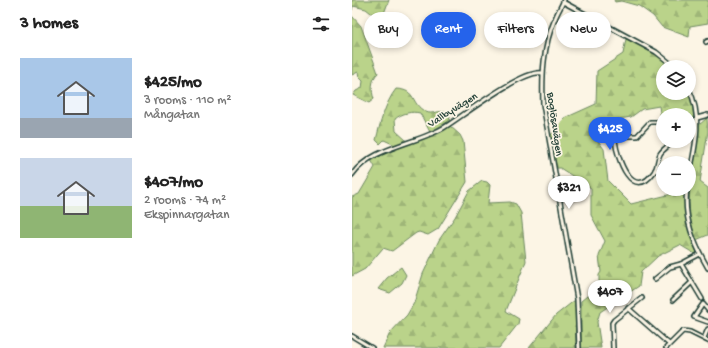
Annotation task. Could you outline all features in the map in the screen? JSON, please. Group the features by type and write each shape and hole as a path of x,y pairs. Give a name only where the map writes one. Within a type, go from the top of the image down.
{"street":[{"path":"564,1 656,52 666,60"},
{"name":"Boglösavägen","path":"564,1 555,19 547,41 542,73 543,104 577,299 579,348"},
{"name":"Vallbyvägen","path":"352,175 359,166 373,156 436,132 498,91 535,73 542,73"},
{"path":"693,100 697,118 697,136 693,156"},
{"path":"697,118 708,115"},
{"path":"656,122 650,122 637,136 621,136 615,140 622,164 627,176 632,181 641,182 656,170"},
{"path":"660,156 666,148"},
{"path":"686,196 688,223 700,254 708,268"},
{"path":"655,279 670,267 681,264 700,254"},
{"path":"681,264 702,299"},
{"path":"673,300 692,282"},
{"path":"613,348 612,323 617,317 642,298"},
{"path":"708,310 703,304 694,317 708,322"},
{"path":"628,308 643,323 669,344"},
{"path":"704,338 708,329"},
{"path":"666,348 683,331 690,332 708,341"},
{"path":"352,336 372,348"}],"green space":[{"path":"352,0 389,0 384,12 370,12 366,9 353,6 352,10"},
{"path":"614,0 708,0 708,23 690,26 689,37 662,27 653,16 639,6 621,1 615,2"},
{"path":"352,16 361,26 364,34 364,48 369,48 378,73 374,78 372,85 374,99 369,103 353,95 356,91 362,88 363,81 359,77 358,72 352,75"},
{"path":"626,39 655,53 664,60 656,60 656,100 691,100 693,108 659,108 659,106 642,109 631,117 613,120 601,127 594,135 604,149 608,181 631,204 664,196 685,196 687,223 697,253 695,254 680,245 658,256 641,272 639,286 600,312 597,322 601,348 581,348 581,301 599,286 599,275 601,272 599,256 605,241 591,215 591,188 560,168 556,168 550,136 565,118 596,104 597,71 623,54"},
{"path":"396,89 403,90 411,94 417,105 426,112 445,112 450,117 449,121 430,132 420,113 410,112 404,114 395,119 396,131 407,141 395,145 384,140 380,144 376,140 381,121 386,107"},
{"path":"707,118 708,131 700,182 708,188 708,235 696,240 691,224 689,196 696,196 695,156 699,125"},
{"path":"450,126 460,135 463,141 467,182 438,229 428,235 419,232 416,233 392,251 383,248 365,269 352,276 352,197 359,194 375,167 371,160"},
{"path":"482,181 487,182 490,185 488,203 510,202 516,204 521,213 526,261 506,311 519,319 518,324 499,348 383,348 390,333 407,315 414,303 423,274 439,240 455,217 469,191"},
{"path":"401,267 406,275 402,283 390,293 378,289 387,278"},
{"path":"575,300 576,348 529,348 556,315"}]}
